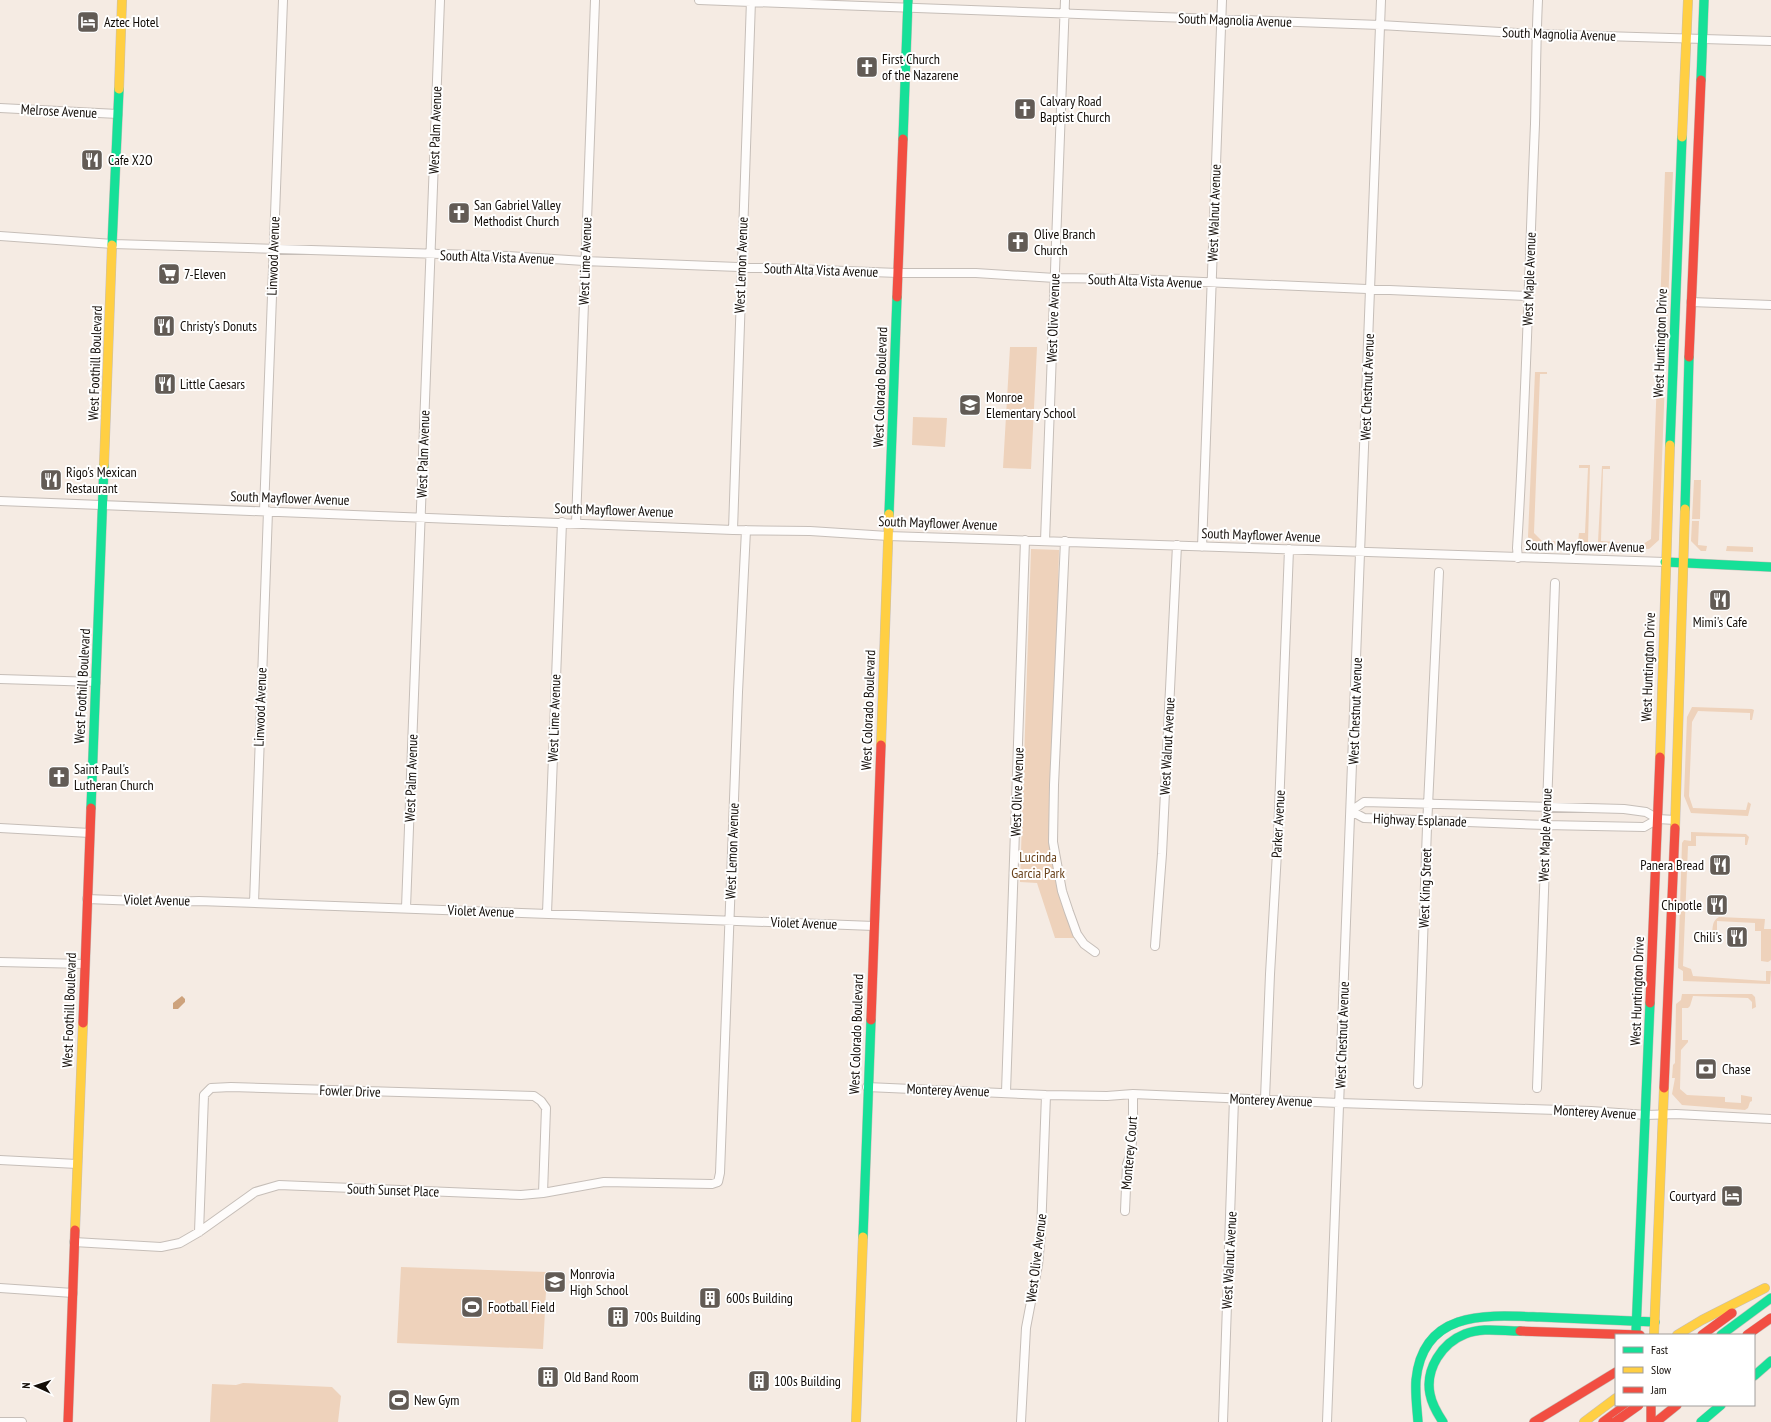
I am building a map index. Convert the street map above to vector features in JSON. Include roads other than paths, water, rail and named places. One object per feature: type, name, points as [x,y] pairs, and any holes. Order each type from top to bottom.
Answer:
[{"type":"main road","name":"West Foothill Boulevard","points":[[68,1422],[122,0]]},
{"type":"main road","name":"West Huntington Drive","points":[[1636,1334],[1658,820],[1665,562],[1688,0]]},
{"type":"main road","points":[[1654,1334],[1675,820],[1691,302],[1704,0]]},
{"type":"main road","name":"West Colorado Boulevard","points":[[856,1422],[867,1087],[908,4]]},
{"type":"main road","points":[[1678,246],[1684,260],[1682,292],[1691,302]]},
{"type":"main road","points":[[1675,344],[1680,352],[1681,362],[1680,395],[1688,401]]},
{"type":"main road","name":"South Mayflower Avenue","points":[[1665,562],[1771,567]]},
{"type":"main road","points":[[1679,1334],[1702,1320],[1768,1286]]},
{"type":"main road","points":[[1703,1334],[1768,1286]]},
{"type":"main road","points":[[1722,1334],[1771,1298]]},
{"type":"main road","points":[[1734,1334],[1771,1307]]},
{"type":"main road","points":[[1418,1422],[1416,1378],[1423,1353],[1434,1337],[1444,1328],[1461,1319],[1477,1315],[1493,1315],[1655,1322]]},
{"type":"main road","points":[[1748,1334],[1771,1319]]},
{"type":"main road","points":[[1755,1335],[1771,1319]]},
{"type":"main road","points":[[1443,1422],[1432,1404],[1429,1379],[1433,1364],[1441,1351],[1458,1336],[1471,1331],[1481,1330],[1615,1334]]},
{"type":"main road","points":[[1755,1375],[1771,1361]]},
{"type":"main road","points":[[1534,1422],[1613,1374]]},
{"type":"main road","points":[[1584,1422],[1615,1399]]},
{"type":"main road","points":[[1608,1421],[1625,1406]]},
{"type":"main road","points":[[1630,1422],[1632,1406]]},
{"type":"main road","points":[[1608,1421],[1637,1406]]},
{"type":"main road","points":[[1630,1422],[1650,1406]]},
{"type":"main road","points":[[1651,1406],[1651,1422]]},
{"type":"main road","points":[[1656,1422],[1675,1406]]},
{"type":"main road","points":[[1701,1422],[1720,1406]]},
{"type":"street","name":"Linwood Avenue","points":[[254,903],[273,249],[283,0]]},
{"type":"street","name":"West Palm Avenue","points":[[406,908],[440,0]]},
{"type":"street","name":"West Lime Avenue","points":[[576,523],[584,261],[595,0]]},
{"type":"street","name":"South Magnolia Avenue","points":[[699,0],[908,4],[1065,13],[1380,25],[1536,34],[1771,41]]},
{"type":"street","name":"West Olive Avenue","points":[[1045,541],[1065,0]]},
{"type":"street","name":"West Walnut Avenue","points":[[1202,546],[1222,0]]},
{"type":"street","name":"West Chestnut Avenue","points":[[1327,1422],[1381,0]]},
{"type":"street","name":"West Maple Avenue","points":[[1518,558],[1538,0]]},
{"type":"street","name":"West Lemon Avenue","points":[[733,530],[751,1]]},
{"type":"street","name":"Melrose Avenue","points":[[0,108],[118,114]]},
{"type":"street","name":"South Alta Vista Avenue","points":[[0,236],[113,244],[430,255],[507,256],[584,261],[898,273],[976,273],[1055,278],[1134,279],[1528,296]]},
{"type":"street","points":[[1691,302],[1771,305]]},
{"type":"street","name":"South Mayflower Avenue","points":[[0,502],[562,522],[733,530],[810,531],[888,536],[1289,549],[1360,553],[1665,562]]},
{"type":"street","name":"West Lime Avenue","points":[[547,913],[562,522]]},
{"type":"street","name":"West Lemon Avenue","points":[[720,1173],[738,684],[746,530]]},
{"type":"street","name":"West Olive Avenue","points":[[1006,1092],[1025,540]]},
{"type":"street","points":[[1065,541],[1054,785],[1054,842],[1062,891],[1077,934],[1084,944],[1095,952]]},
{"type":"street","name":"West Walnut Avenue","points":[[1154,946],[1162,854],[1177,545]]},
{"type":"street","name":"Parker Avenue","points":[[1265,1100],[1278,835],[1289,549]]},
{"type":"street","name":"West King Street","points":[[1418,1084],[1427,821],[1439,572]]},
{"type":"street","name":"West Maple Avenue","points":[[1537,1088],[1555,583]]},
{"type":"street","points":[[0,679],[96,682]]},
{"type":"street","name":"Highway Esplanade","points":[[1658,820],[1646,812],[1624,809],[1428,803],[1364,802],[1351,811],[1364,818],[1546,825],[1644,827],[1658,820],[1675,820]]},
{"type":"street","points":[[0,828],[90,833]]},
{"type":"street","name":"Violet Avenue","points":[[87,899],[406,908],[874,926]]},
{"type":"street","points":[[0,962],[85,964]]},
{"type":"street","name":"Fowler Drive","points":[[199,1232],[204,1095],[211,1088],[231,1087],[534,1096],[541,1101],[546,1108],[543,1193]]},
{"type":"street","name":"Monterey Avenue","points":[[867,1087],[1006,1092],[1046,1095],[1107,1096],[1133,1094],[1771,1119]]},
{"type":"street","name":"Monterey Court","points":[[1125,1211],[1127,1164],[1131,1153],[1132,1141],[1133,1094]]},
{"type":"street","name":"West Olive Avenue","points":[[1021,1422],[1026,1328],[1038,1265],[1041,1233],[1046,1095]]},
{"type":"street","name":"West Walnut Avenue","points":[[1223,1422],[1234,1099]]},
{"type":"street","points":[[0,1160],[77,1164]]},
{"type":"street","name":"South Sunset Place","points":[[74,1242],[161,1247],[180,1243],[199,1232],[256,1192],[279,1186],[521,1195],[543,1193],[604,1182],[712,1184],[718,1182],[720,1173]]},
{"type":"street","points":[[0,1288],[73,1293]]},
{"type":"street","points":[[0,1422],[22,1422]]},
{"type":"place","name":"Aztec Hotel","points":[[88,22]]},
{"type":"place","name":"First Church of the Nazarene","points":[[867,67]]},
{"type":"place","name":"Calvary Road Baptist Church","points":[[1025,109]]},
{"type":"place","name":"Cafe X2O","points":[[92,160]]},
{"type":"place","name":"San Gabriel Valley Methodist Church","points":[[459,213]]},
{"type":"place","name":"Olive Branch Church","points":[[1018,242]]},
{"type":"place","name":"7-Eleven","points":[[169,274]]},
{"type":"place","name":"Christy's Donuts","points":[[164,326]]},
{"type":"place","name":"Little Caesars","points":[[165,384]]},
{"type":"place","name":"Monroe Elementary School","points":[[970,405]]},
{"type":"place","name":"Rigo's Mexican Restaurant","points":[[51,480]]},
{"type":"place","name":"Mimi's Cafe","points":[[1720,600]]},
{"type":"place","name":"Saint Paul's Lutheran Church","points":[[59,777]]},
{"type":"place","name":"Panera Bread","points":[[1720,865]]},
{"type":"place","name":"Chipotle","points":[[1717,905]]},
{"type":"place","name":"Chili's","points":[[1737,937]]},
{"type":"place","name":"Chase","points":[[1706,1069]]},
{"type":"place","name":"Courtyard","points":[[1732,1196]]},
{"type":"place","name":"Monrovia High School","points":[[555,1282]]},
{"type":"place","name":"600s Building","points":[[710,1298]]},
{"type":"place","name":"Football Field","points":[[472,1307]]},
{"type":"place","name":"700s Building","points":[[618,1317]]},
{"type":"place","name":"Old Band Room","points":[[548,1377]]},
{"type":"place","name":"100s Building","points":[[759,1381]]},
{"type":"place","name":"New Gym","points":[[399,1400]]},
{"type":"park label","name":"Lucinda Garcia Park","points":[[1038,866]]}]
